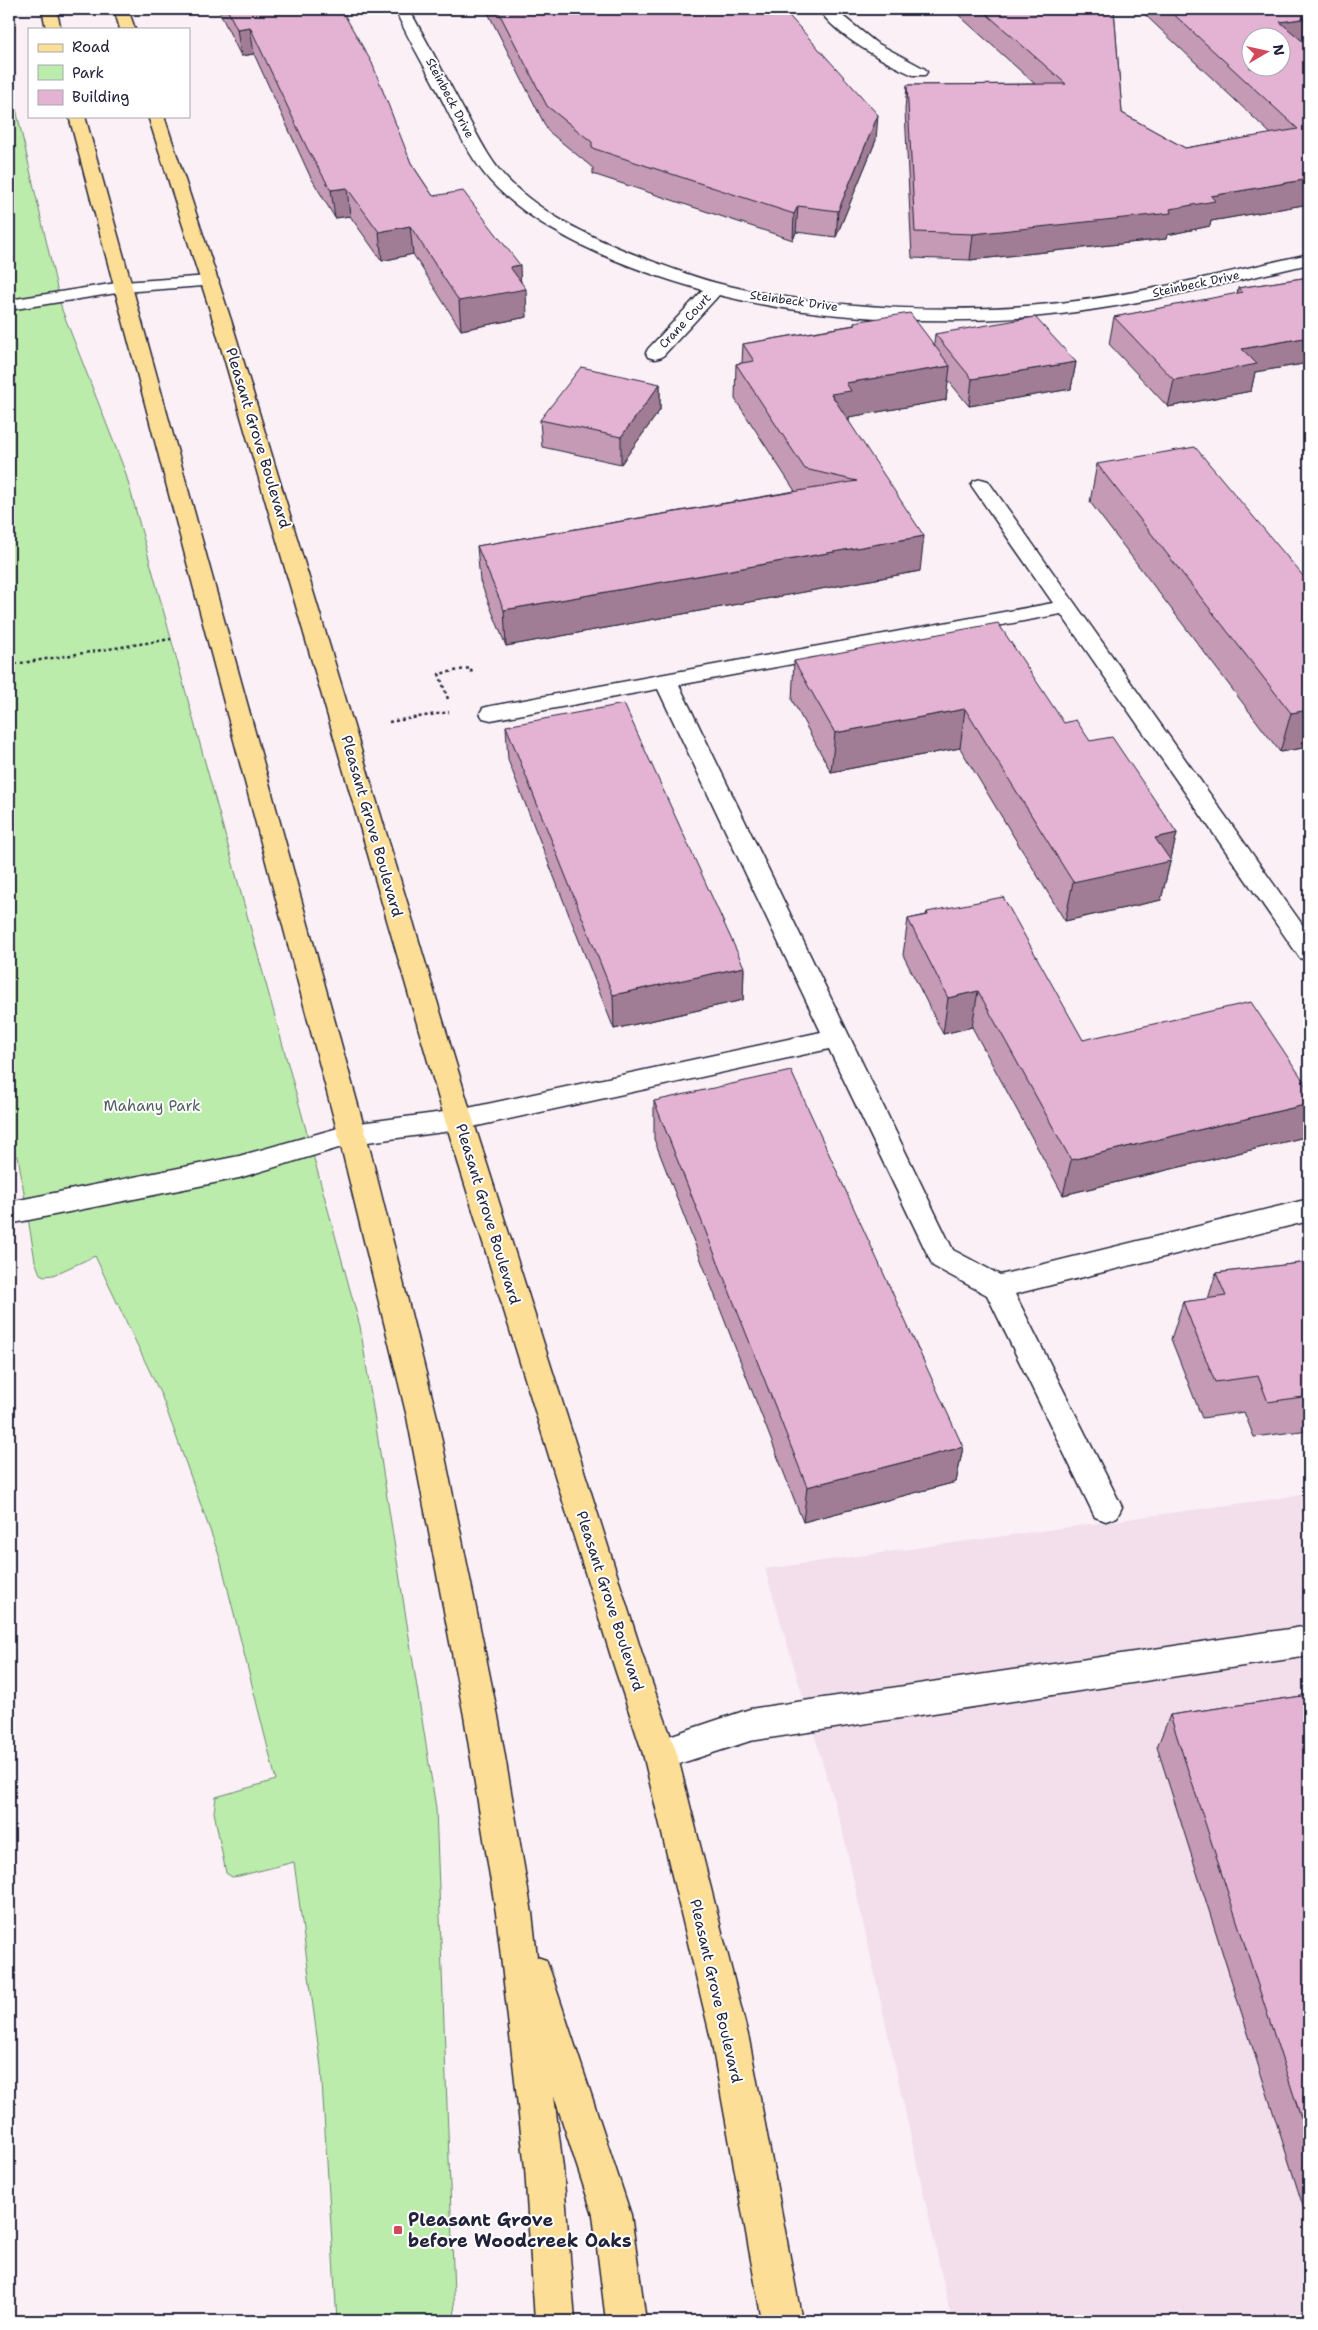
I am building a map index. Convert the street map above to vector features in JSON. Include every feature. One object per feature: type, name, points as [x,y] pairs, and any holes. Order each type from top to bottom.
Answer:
[{"type":"main road","points":[[48,9],[54,28]]},
{"type":"main road","points":[[121,9],[128,28]]},
{"type":"main road","points":[[78,118],[352,1134],[422,1417],[477,1696],[514,1912],[544,2168],[555,2321]]},
{"type":"main road","name":"Pleasant Grove Boulevard","points":[[157,118],[210,281],[459,1120],[628,1663],[660,1754],[730,2039],[782,2321]]},
{"type":"main road","points":[[514,1912],[612,2215],[626,2321]]},
{"type":"street","name":"Steinbeck Drive","points":[[402,9],[490,170],[518,198],[556,223],[598,245],[649,266],[715,288],[791,303],[858,310],[919,314],[983,314],[1038,311],[1158,293],[1309,259]]},
{"type":"street","points":[[826,9],[861,41],[885,57],[919,72]]},
{"type":"street","points":[[9,305],[123,287],[210,281]]},
{"type":"street","name":"Crane Court","points":[[655,353],[715,288]]},
{"type":"street","points":[[981,486],[1309,952]]},
{"type":"street","points":[[490,712],[1066,607]]},
{"type":"street","points":[[665,680],[943,1258],[997,1287],[1106,1507]]},
{"type":"street","points":[[9,1213],[239,1167],[352,1134],[459,1120],[837,1038]]},
{"type":"street","points":[[997,1287],[1309,1210]]},
{"type":"street","points":[[660,1754],[750,1725],[1309,1641]]},
{"type":"path","points":[[9,665],[216,631]]},
{"type":"path","points":[[449,702],[439,674],[470,668],[490,712]]},
{"type":"path","points":[[344,731],[453,711]]},
{"type":"shaded area","points":[[1309,1494],[1309,2321],[952,2321],[842,1828],[765,1569]]},
{"type":"green space","name":"Mahany Park","points":[[9,78],[62,310],[125,471],[360,1326],[436,1808],[455,2321],[337,2321],[321,2067],[294,1862],[232,1877],[226,1873],[214,1812],[216,1797],[276,1780],[220,1558],[162,1397],[95,1256],[53,1275],[44,1276],[40,1274],[35,1261],[18,1156],[9,1157]]},
{"type":"building","points":[[227,9],[342,9],[372,63],[411,163],[433,196],[463,191],[520,265],[510,267],[526,289],[459,301],[410,226],[379,232],[347,188],[331,190],[307,148],[250,27],[237,29]]},
{"type":"building","points":[[497,9],[783,9],[878,115],[838,211],[798,206],[794,214],[592,148],[592,142],[547,106]]},
{"type":"building","points":[[981,9],[1114,9],[1122,113],[1185,148],[1298,129],[1243,78],[1290,78],[1290,31],[1309,49],[1309,179],[1211,196],[1215,201],[1170,209],[1171,213],[973,234],[915,232],[907,85],[1066,84]]},
{"type":"building","points":[[1168,9],[1309,9],[1309,18],[1280,22],[1287,28],[1240,28],[1240,75]]},
{"type":"building","points":[[1309,277],[1309,337],[1242,349],[1257,364],[1174,380],[1114,317],[1243,292],[1238,288]]},
{"type":"building","points":[[910,313],[950,366],[846,383],[851,391],[831,394],[924,536],[504,610],[477,546],[857,481],[805,469],[736,364],[754,361],[743,344],[856,325],[854,322]]},
{"type":"building","points":[[1035,317],[1076,362],[972,379],[935,334]]},
{"type":"building","points":[[581,367],[660,384],[621,437],[540,420]]},
{"type":"building","points":[[1195,447],[1309,583],[1309,710],[1291,713],[1097,464]]},
{"type":"building","points":[[998,623],[1064,723],[1076,720],[1090,741],[1112,737],[1177,833],[1155,838],[1171,861],[1073,882],[965,709],[835,733],[794,661]]},
{"type":"building","points":[[624,704],[744,967],[613,995],[506,726]]},
{"type":"building","points":[[1003,897],[1083,1040],[1251,1002],[1309,1089],[1309,1104],[1071,1160],[978,991],[948,998],[908,919],[928,915],[927,912]]},
{"type":"building","points":[[791,1071],[963,1447],[807,1487],[654,1101]]},
{"type":"building","points":[[1309,1262],[1309,1396],[1268,1402],[1258,1376],[1215,1382],[1183,1302],[1226,1296],[1216,1273]]},
{"type":"building","points":[[1309,1695],[1309,2142],[1170,1715]]},
{"type":"place","name":"Pleasant Grove before Woodcreek Oaks","points":[[398,2230]]}]
